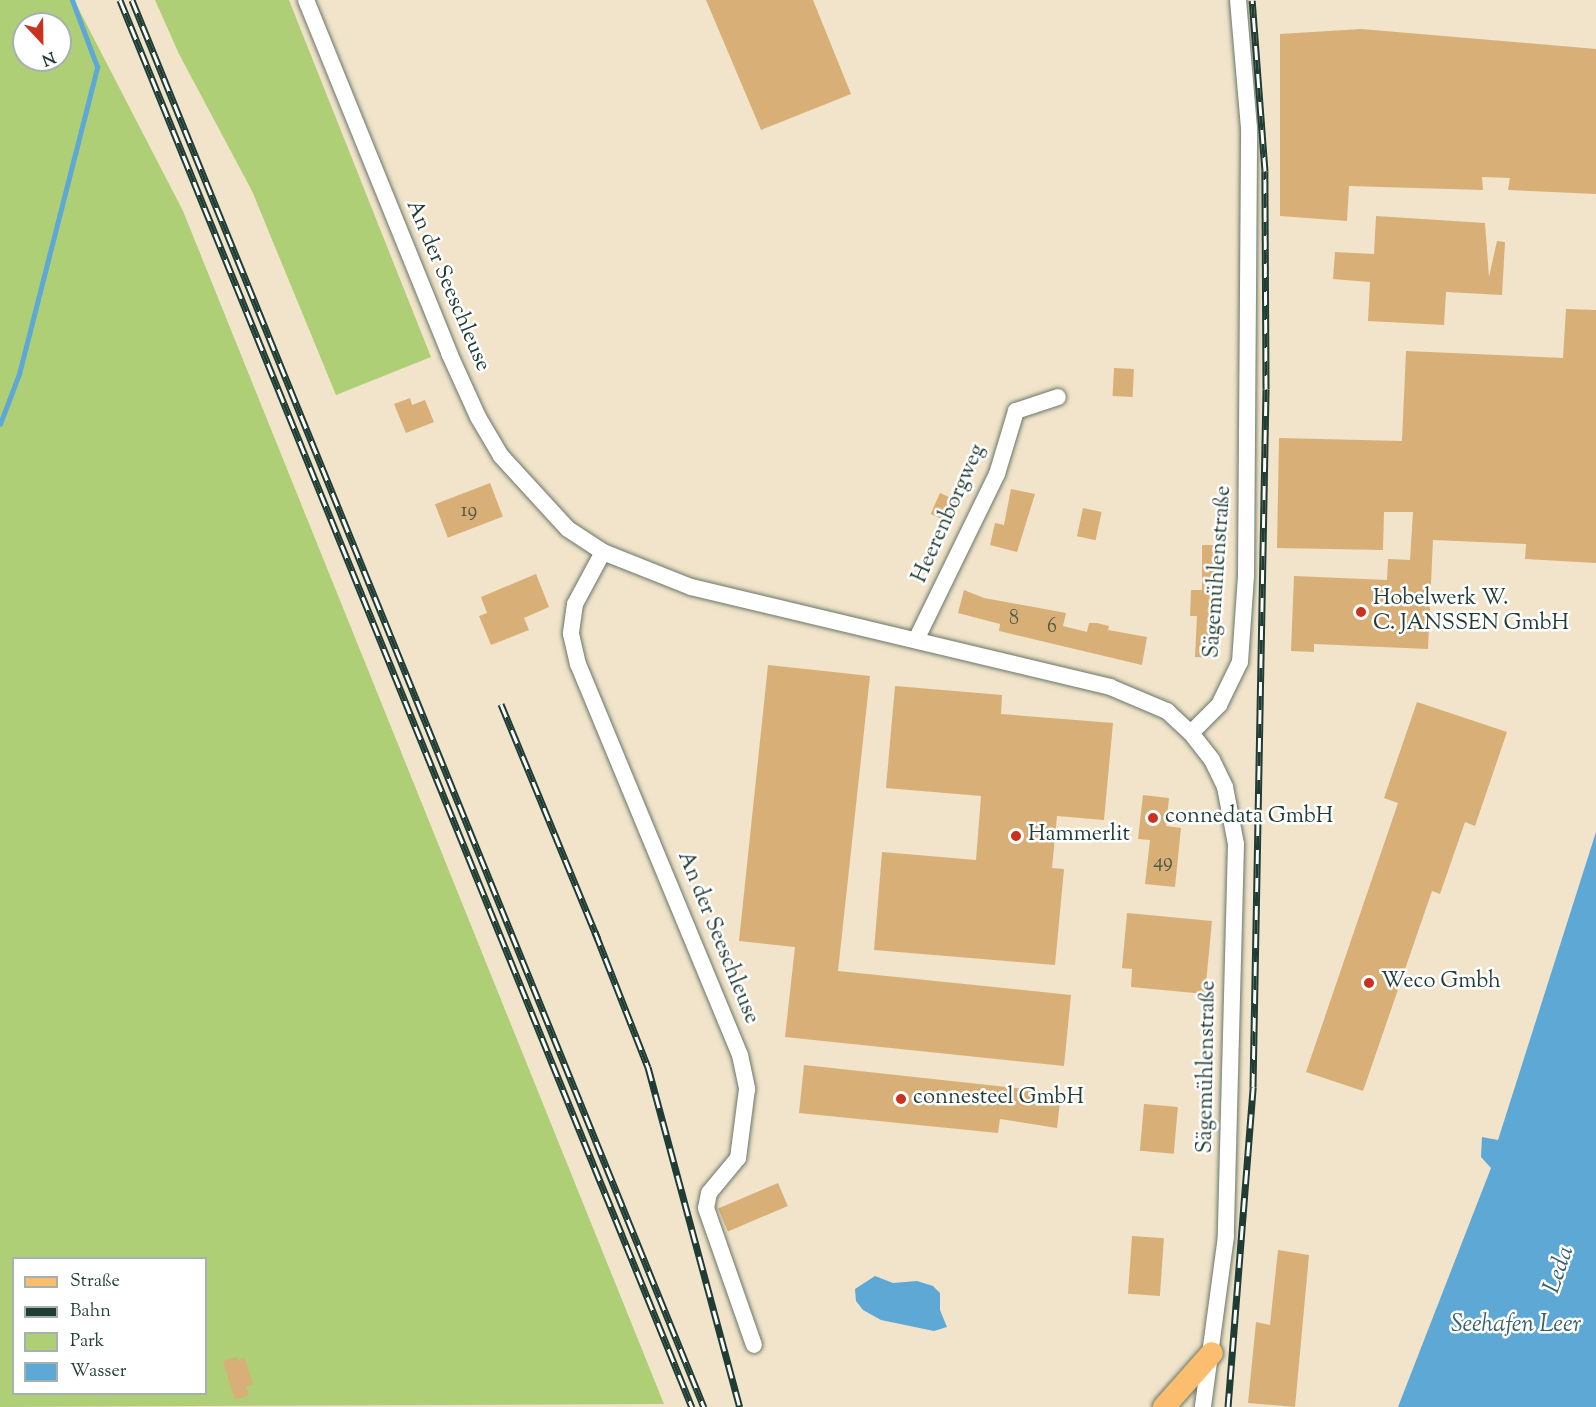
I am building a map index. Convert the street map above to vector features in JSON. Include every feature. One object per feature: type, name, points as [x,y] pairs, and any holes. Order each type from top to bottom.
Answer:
[{"type":"main road","points":[[1164,1407],[1212,1353]]},
{"type":"street","name":"An der Seeschleuse","points":[[306,0],[449,353],[478,417],[501,456],[532,493],[568,529],[603,552],[691,587],[1110,687],[1167,711],[1191,733]]},
{"type":"street","name":"Sägemühlenstraße","points":[[1203,1407],[1226,1236],[1236,844],[1225,787],[1212,760],[1191,733],[1219,705],[1240,662],[1244,598],[1250,128],[1238,0]]},
{"type":"street","name":"Heerenborgweg","points":[[916,640],[997,474],[1016,411],[1058,398]]},
{"type":"street","name":"An der Seeschleuse","points":[[603,552],[575,604],[570,634],[578,664],[740,1055],[747,1089],[738,1158],[709,1193],[706,1208],[754,1345]]},
{"type":"green space","points":[[0,0],[74,0],[183,211],[664,1404],[0,1407]]},
{"type":"green space","points":[[155,0],[289,0],[431,357],[336,395],[252,191],[179,54]]},
{"type":"water","name":"Seehafen Leer","points":[[1596,832],[1596,1407],[1398,1407],[1491,1168],[1481,1157],[1482,1137],[1498,1140]]},
{"type":"water","points":[[875,1276],[893,1283],[917,1281],[933,1286],[940,1293],[940,1310],[947,1327],[934,1331],[881,1320],[863,1310],[856,1301],[855,1289]]},
{"type":"building","points":[[706,0],[813,0],[851,94],[761,130]]},
{"type":"building","points":[[1361,29],[1596,49],[1596,194],[1508,190],[1510,178],[1482,177],[1483,190],[1349,186],[1347,221],[1280,216],[1280,34]]},
{"type":"building","points":[[1376,216],[1485,223],[1489,277],[1497,241],[1505,242],[1502,295],[1446,292],[1444,325],[1368,321],[1370,282],[1333,279],[1335,252],[1374,254]]},
{"type":"building","points":[[1566,309],[1596,310],[1596,563],[1525,559],[1526,544],[1433,540],[1428,649],[1314,644],[1314,652],[1291,651],[1294,576],[1387,580],[1388,559],[1410,560],[1413,512],[1384,512],[1383,550],[1277,548],[1279,438],[1402,441],[1406,351],[1563,358]]},
{"type":"building","points":[[1114,368],[1134,369],[1133,397],[1113,396]]},
{"type":"building","points":[[410,398],[412,405],[425,400],[434,422],[406,433],[394,404]]},
{"type":"building","points":[[490,483],[503,517],[448,538],[435,504]]},
{"type":"building","points":[[1011,489],[1035,494],[1017,552],[990,545],[995,523],[1004,525]]},
{"type":"building","points":[[940,493],[960,502],[951,523],[931,514]]},
{"type":"building","points":[[1083,508],[1102,512],[1096,540],[1077,536]]},
{"type":"building","points":[[1202,545],[1225,545],[1225,574],[1217,573],[1217,658],[1195,657],[1197,616],[1190,616],[1191,590],[1202,590]]},
{"type":"building","points":[[536,574],[549,607],[524,618],[529,630],[491,645],[479,616],[487,613],[481,597]]},
{"type":"building","points":[[964,590],[984,598],[1066,613],[1063,626],[1087,632],[1089,623],[1097,623],[1109,626],[1108,630],[1147,637],[1142,665],[999,631],[1000,624],[958,613]]},
{"type":"building","points":[[768,665],[870,676],[838,971],[1071,995],[1064,1066],[785,1037],[795,947],[739,941]]},
{"type":"building","name":"Hammerlit","points":[[895,686],[1002,695],[1001,714],[1113,723],[1104,820],[1057,816],[1052,868],[1064,869],[1055,965],[874,950],[882,852],[976,860],[981,796],[886,788]]},
{"type":"building","name":"Weco Gmbh","points":[[1417,702],[1507,732],[1475,826],[1465,822],[1440,894],[1432,891],[1363,1091],[1306,1072],[1398,803],[1384,798]]},
{"type":"building","points":[[1143,795],[1169,798],[1166,826],[1181,828],[1175,887],[1145,884],[1150,840],[1138,839]]},
{"type":"building","points":[[1127,913],[1212,921],[1205,994],[1131,987],[1132,969],[1122,968]]},
{"type":"building","name":"connesteel GmbH","points":[[804,1065],[1061,1093],[1057,1128],[1000,1119],[998,1133],[799,1113]]},
{"type":"building","points":[[1144,1104],[1178,1107],[1174,1154],[1140,1151]]},
{"type":"building","points":[[778,1183],[788,1206],[728,1231],[718,1208]]},
{"type":"building","points":[[1132,1236],[1164,1238],[1160,1296],[1128,1294]]},
{"type":"building","points":[[1278,1250],[1309,1255],[1295,1407],[1248,1403],[1256,1322],[1270,1325]]},
{"type":"building","points":[[237,1357],[238,1360],[245,1358],[253,1384],[246,1386],[249,1395],[235,1400],[223,1361]]},
{"type":"waterway","points":[[0,424],[19,374],[97,67],[72,0]]},
{"type":"railway","points":[[120,0],[692,1407]]},
{"type":"railway","points":[[132,0],[704,1407]]},
{"type":"railway","points":[[1228,1407],[1253,1087],[1266,389],[1265,171],[1252,0]]},
{"type":"railway","points":[[501,704],[598,939]]},
{"type":"railway","points":[[595,932],[648,1067],[740,1407]]},
{"type":"place","name":"Hobelwerk W. C. JANSSEN GmbH","points":[[1361,612]]},
{"type":"place","name":"connedata GmbH","points":[[1153,818]]},
{"type":"place","name":"Hammerlit","points":[[1016,836]]},
{"type":"place","name":"Weco Gmbh","points":[[1369,983]]},
{"type":"place","name":"connesteel GmbH","points":[[901,1099]]},
{"type":"water label","name":"Leda","points":[[1560,1270]]}]
